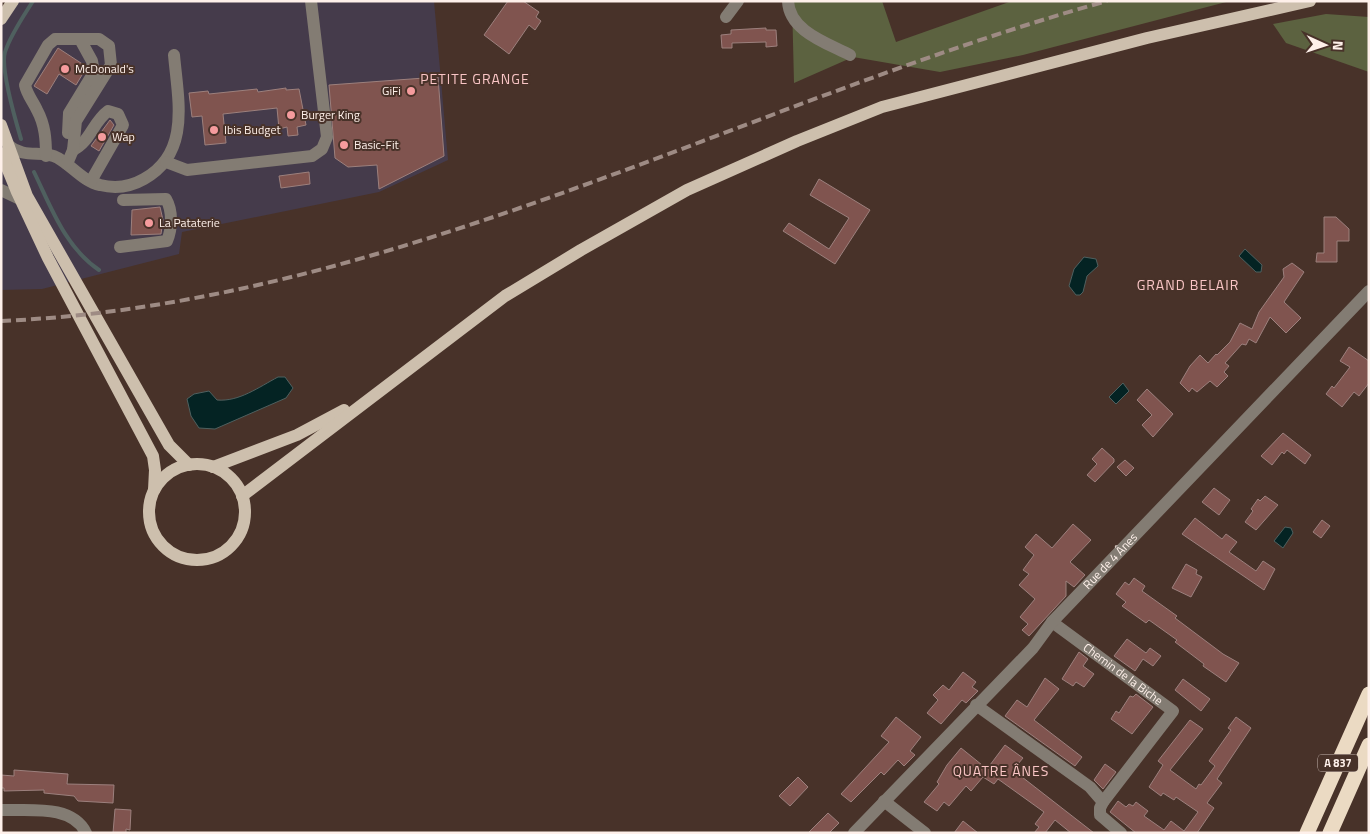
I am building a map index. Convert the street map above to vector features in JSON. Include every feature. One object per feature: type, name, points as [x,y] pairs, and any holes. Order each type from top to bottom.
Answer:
[{"type":"highway","name":"A 837","points":[[1307,833],[1369,694]]},
{"type":"highway","name":"A 837","points":[[1330,833],[1369,745]]},
{"type":"highway","points":[[1357,772],[1369,750]]},
{"type":"main road","points":[[1,19],[13,1]]},
{"type":"main road","points":[[242,496],[506,296],[581,250],[687,190],[796,141],[882,107],[1147,38],[1310,1]]},
{"type":"main road","points":[[1,125],[4,149],[20,199],[69,298],[152,456],[155,470],[154,490],[149,505],[149,521],[154,536],[165,549],[178,557],[194,561],[210,559],[224,553],[236,542],[243,527],[245,511],[242,496],[231,478],[214,467],[189,464],[169,474],[154,490]]},
{"type":"main road","points":[[4,149],[169,445],[189,464]]},
{"type":"main road","points":[[214,467],[297,435],[377,392]]},
{"type":"street","points":[[166,162],[187,170],[312,156],[322,149],[327,136],[311,1]]},
{"type":"street","points":[[726,17],[738,1]]},
{"type":"street","points":[[788,1],[788,11],[805,32],[850,56]]},
{"type":"street","points":[[43,156],[44,126],[24,85],[48,44],[55,39],[81,41],[99,39],[110,46],[111,65],[76,121],[73,150],[67,164]]},
{"type":"street","points":[[73,150],[67,123],[69,113],[94,72],[92,61],[81,41]]},
{"type":"street","points":[[4,149],[56,157],[98,185],[122,188],[134,185],[154,174],[166,162],[179,131],[174,55]]},
{"type":"street","points":[[73,150],[82,146],[100,118],[108,111],[118,114],[123,125],[91,180]]},
{"type":"street","points":[[23,186],[24,169],[31,160],[43,156]]},
{"type":"street","points":[[1,190],[20,199]]},
{"type":"street","points":[[120,247],[167,241],[170,232],[170,206],[166,199],[123,200]]},
{"type":"street","name":"Rue de 4 Ânes","points":[[854,833],[1033,648],[1052,622],[1369,291]]},
{"type":"street","name":"Chemin de la Biche","points":[[1052,622],[1173,711],[1103,802]]},
{"type":"street","points":[[976,705],[1090,787],[1103,802],[1100,808],[1100,815],[1121,833]]},
{"type":"street","points":[[884,801],[925,833]]},
{"type":"street","points":[[1,810],[63,814],[80,823],[86,833]]},
{"type":"shaded area","points":[[18,1],[434,1],[448,160],[379,192],[182,232],[179,254],[42,289],[1,290],[1,13]]},
{"type":"green space","points":[[792,1],[882,1],[896,42],[1012,1],[1230,1],[1023,55],[940,72],[853,57],[794,83]]},
{"type":"green space","points":[[1326,14],[1369,17],[1369,72],[1286,43],[1273,24]]},
{"type":"water","points":[[1245,249],[1262,265],[1261,272],[1256,272],[1239,256]]},
{"type":"water","points":[[1084,257],[1096,259],[1098,266],[1087,276],[1083,292],[1080,295],[1076,295],[1069,286],[1074,269]]},
{"type":"water","points":[[278,377],[285,377],[293,388],[286,398],[215,429],[199,428],[191,416],[187,399],[194,394],[209,391],[217,400],[233,399],[249,393]]},
{"type":"water","points":[[1123,383],[1129,391],[1116,404],[1109,397]]},
{"type":"water","points":[[1285,527],[1291,528],[1293,533],[1283,548],[1274,541]]},
{"type":"building","points":[[508,1],[523,1],[539,12],[536,17],[541,21],[535,30],[529,25],[509,54],[484,35]]},
{"type":"building","points":[[766,28],[766,30],[776,30],[777,46],[766,47],[766,42],[732,43],[732,48],[722,48],[721,35],[731,34],[731,30]]},
{"type":"building","points":[[58,48],[84,65],[85,70],[76,85],[59,74],[47,94],[34,86]]},
{"type":"building","points":[[438,77],[444,156],[379,189],[377,165],[348,167],[335,158],[329,85]]},
{"type":"building","name":"Ibis Budget","points":[[286,88],[286,90],[299,89],[306,125],[297,127],[298,135],[288,136],[287,127],[279,129],[277,108],[223,114],[226,143],[205,145],[202,116],[192,117],[189,93],[208,91],[209,94],[257,89],[258,92]]},
{"type":"building","points":[[110,120],[114,125],[99,151],[91,146]]},
{"type":"building","points":[[309,172],[310,184],[281,188],[279,176]]},
{"type":"building","points":[[819,179],[870,210],[835,264],[783,231],[789,223],[829,249],[849,218],[810,195]]},
{"type":"building","name":"La Pataterie","points":[[160,207],[163,220],[161,234],[131,235],[132,210]]},
{"type":"building","points":[[1324,217],[1336,217],[1349,229],[1349,241],[1337,241],[1337,262],[1316,262],[1317,253],[1324,253]]},
{"type":"building","points":[[1292,263],[1304,272],[1284,302],[1301,318],[1286,333],[1270,317],[1256,343],[1249,339],[1246,345],[1242,344],[1225,363],[1229,366],[1224,372],[1228,376],[1217,387],[1210,381],[1197,392],[1192,388],[1189,392],[1180,383],[1190,366],[1200,355],[1208,363],[1230,342],[1240,323],[1252,329],[1259,312],[1284,277],[1283,269]]},
{"type":"building","points":[[1349,347],[1369,361],[1369,383],[1359,396],[1354,392],[1342,407],[1326,394],[1332,386],[1334,388],[1350,367],[1340,361]]},
{"type":"building","points":[[1147,389],[1173,414],[1153,437],[1142,425],[1152,415],[1137,400]]},
{"type":"building","points":[[1283,433],[1311,455],[1305,464],[1287,450],[1284,454],[1282,452],[1272,465],[1261,456]]},
{"type":"building","points":[[1102,448],[1114,459],[1114,462],[1095,482],[1087,475],[1097,464],[1092,459]]},
{"type":"building","points":[[1125,460],[1134,468],[1126,476],[1117,467]]},
{"type":"building","points":[[1214,488],[1230,500],[1219,515],[1202,502]]},
{"type":"building","points":[[1265,496],[1278,505],[1256,530],[1245,522],[1253,511],[1251,509],[1258,499],[1260,501]]},
{"type":"building","points":[[1195,518],[1222,539],[1226,534],[1237,542],[1229,552],[1256,571],[1263,561],[1275,569],[1264,590],[1182,534]]},
{"type":"building","points":[[1322,520],[1330,526],[1321,538],[1313,532]]},
{"type":"building","points":[[1073,524],[1091,540],[1070,562],[1085,575],[1074,587],[1066,581],[1066,596],[1029,636],[1022,630],[1028,624],[1020,617],[1035,599],[1019,585],[1029,574],[1023,570],[1034,555],[1025,547],[1036,534],[1052,548]]},
{"type":"building","points":[[1186,564],[1197,570],[1196,574],[1202,577],[1191,597],[1172,588]]},
{"type":"building","points":[[1134,578],[1145,586],[1142,591],[1177,616],[1175,618],[1223,654],[1239,663],[1226,682],[1203,666],[1204,664],[1175,642],[1177,640],[1149,620],[1146,623],[1122,606],[1126,602],[1116,594],[1125,582],[1129,585]]},
{"type":"building","points":[[1127,639],[1146,653],[1150,648],[1161,656],[1153,666],[1143,659],[1135,671],[1114,656]]},
{"type":"building","points":[[1079,652],[1088,659],[1083,666],[1094,674],[1084,687],[1076,682],[1073,686],[1062,679]]},
{"type":"building","points":[[963,672],[976,682],[972,687],[978,691],[966,703],[962,700],[941,724],[927,713],[938,700],[933,695],[943,685],[949,690]]},
{"type":"building","points":[[1045,678],[1059,689],[1034,720],[1082,757],[1075,766],[1005,716],[1017,700],[1027,707]]},
{"type":"building","points":[[1183,679],[1210,699],[1201,711],[1175,690]]},
{"type":"building","points":[[1136,694],[1153,707],[1132,734],[1111,719],[1116,711],[1119,713],[1130,696],[1133,697]]},
{"type":"building","points":[[896,717],[921,737],[910,751],[915,755],[904,766],[898,760],[884,775],[881,772],[851,802],[841,794],[889,742],[881,736]]},
{"type":"building","points":[[1236,717],[1251,728],[1217,779],[1222,783],[1207,803],[1214,808],[1197,833],[1136,833],[1110,812],[1118,801],[1126,807],[1129,804],[1133,806],[1136,802],[1148,811],[1144,816],[1164,830],[1171,821],[1184,831],[1198,812],[1176,797],[1174,800],[1163,793],[1161,796],[1149,787],[1163,765],[1158,761],[1190,720],[1203,729],[1170,770],[1196,789],[1215,766],[1209,761],[1231,730],[1228,728]]},
{"type":"building","points":[[1005,745],[1023,758],[1013,770],[1094,833],[1071,833],[1055,820],[1045,833],[1034,833],[1039,827],[1035,824],[1044,812],[998,779],[994,784],[983,777],[971,791],[966,786],[949,806],[944,802],[937,811],[924,802],[939,784],[937,782],[947,765],[961,748],[987,769]]},
{"type":"building","points":[[1105,764],[1116,772],[1103,789],[1094,780]]},
{"type":"building","points":[[14,770],[68,774],[67,784],[114,785],[113,803],[78,801],[74,796],[44,793],[44,790],[4,791],[4,788],[1,788],[1,775],[14,776]]},
{"type":"building","points":[[798,777],[808,787],[790,806],[779,796]]},
{"type":"building","points":[[115,809],[131,810],[130,830],[126,829],[126,833],[113,833]]},
{"type":"building","points":[[828,813],[839,823],[829,833],[808,833]]},
{"type":"building","points":[[963,821],[978,833],[954,833]]},
{"type":"waterway","points":[[21,139],[9,95],[4,60],[10,39],[33,1]]},
{"type":"waterway","points":[[34,172],[68,238],[87,261],[99,270]]},
{"type":"railway","points":[[1,321],[145,307],[286,278],[425,239],[562,193],[833,92],[969,44],[1107,1]]},
{"type":"place","name":"McDonald's","points":[[65,69]]},
{"type":"place","name":"GiFi","points":[[411,91]]},
{"type":"place","name":"Burger King","points":[[291,115]]},
{"type":"place","name":"Ibis Budget","points":[[214,130]]},
{"type":"place","name":"Wap","points":[[102,137]]},
{"type":"place","name":"Basic-Fit","points":[[344,145]]},
{"type":"place","name":"La Pataterie","points":[[149,223]]},
{"type":"district","name":"PETITE GRANGE","points":[[475,79]]},
{"type":"district","name":"GRAND BELAIR","points":[[1188,285]]},
{"type":"district","name":"QUATRE ÂNES","points":[[1001,771]]}]
